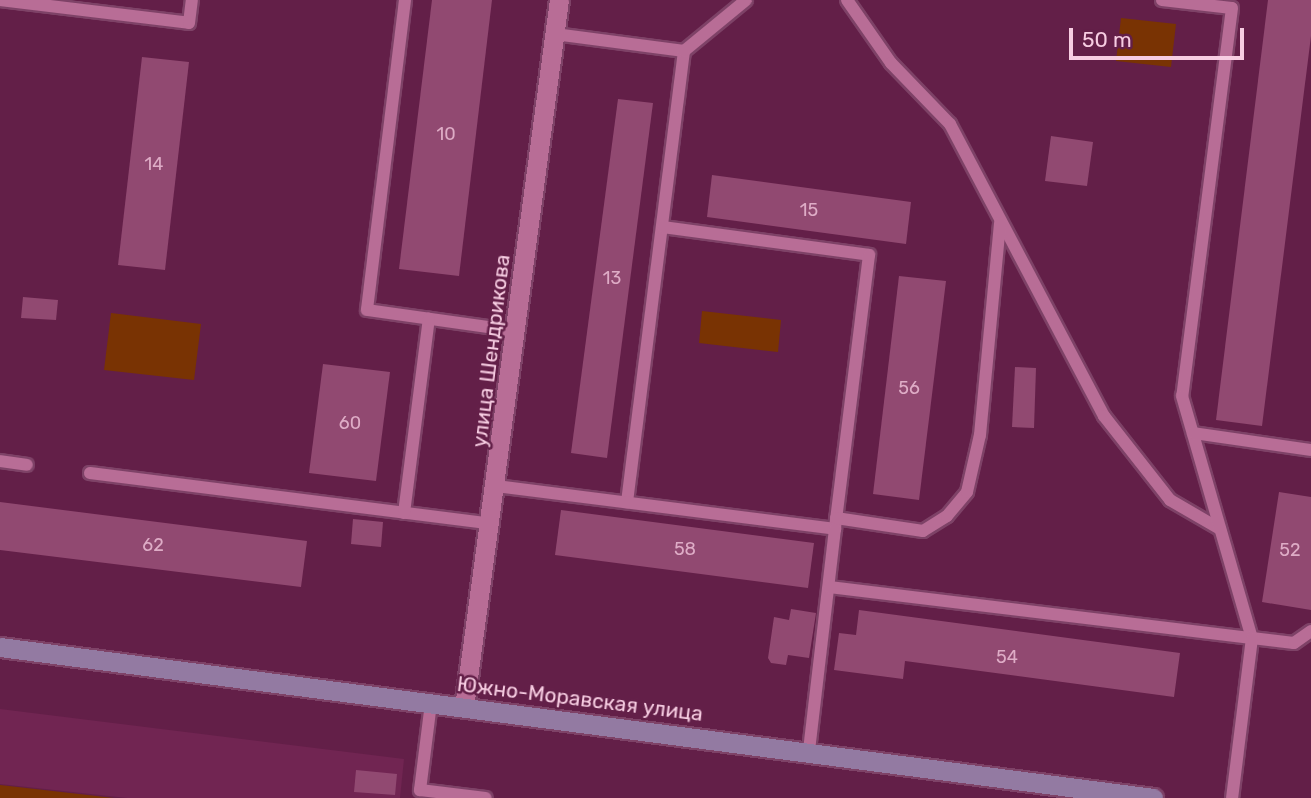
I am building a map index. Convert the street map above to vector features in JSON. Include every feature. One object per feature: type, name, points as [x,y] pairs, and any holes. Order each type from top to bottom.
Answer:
[{"type":"main road","name":"Южно-Моравская улица","points":[[0,647],[809,750],[1153,798]]},
{"type":"street","name":"улица Шендрикова","points":[[464,707],[491,524],[559,0]]},
{"type":"lane","points":[[0,1],[189,23],[192,0]]},
{"type":"lane","points":[[405,0],[367,310],[516,331]]},
{"type":"lane","points":[[626,502],[684,51],[747,0]]},
{"type":"lane","points":[[847,0],[891,63],[950,124],[1104,415],[1171,500],[1220,529]]},
{"type":"lane","points":[[1162,0],[1232,8],[1182,396],[1252,638],[1232,798]]},
{"type":"lane","points":[[555,34],[684,51]]},
{"type":"lane","points":[[496,486],[626,502],[923,531],[947,516],[967,492],[981,435],[1000,222]]},
{"type":"lane","points":[[663,227],[869,255],[809,750]]},
{"type":"lane","points":[[404,513],[429,319]]},
{"type":"lane","points":[[1193,433],[1311,450]]},
{"type":"lane","points":[[0,461],[27,465]]},
{"type":"lane","points":[[90,473],[491,524]]},
{"type":"lane","points":[[829,587],[1294,643],[1311,631]]},
{"type":"lane","points":[[431,703],[420,794],[486,798]]},
{"type":"shaded area","points":[[1121,18],[1176,24],[1171,67],[1116,61]]},
{"type":"shaded area","points":[[702,311],[781,320],[778,352],[699,343]]},
{"type":"shaded area","points":[[111,313],[201,324],[194,380],[104,370]]},
{"type":"shaded area","points":[[0,709],[404,759],[400,798],[127,798],[0,784]]},
{"type":"shaded area","points":[[0,785],[114,798],[0,798]]},
{"type":"building","points":[[432,0],[492,0],[459,276],[399,269]]},
{"type":"building","points":[[1268,0],[1311,0],[1311,36],[1262,426],[1216,420]]},
{"type":"building","points":[[142,57],[189,62],[165,270],[118,265]]},
{"type":"building","points":[[618,99],[653,103],[607,458],[571,453]]},
{"type":"building","points":[[1051,136],[1093,142],[1087,186],[1045,181]]},
{"type":"building","points":[[712,175],[911,202],[906,244],[707,217]]},
{"type":"building","points":[[899,276],[946,281],[919,500],[873,494]]},
{"type":"building","points":[[23,297],[58,300],[56,320],[21,318]]},
{"type":"building","points":[[323,364],[390,372],[376,481],[309,473]]},
{"type":"building","points":[[1015,367],[1036,368],[1034,428],[1012,427]]},
{"type":"building","points":[[1279,492],[1311,497],[1311,610],[1262,602]]},
{"type":"building","points":[[0,502],[307,541],[301,587],[0,550]]},
{"type":"building","points":[[561,510],[814,543],[808,588],[555,555]]},
{"type":"building","points":[[353,519],[383,522],[381,547],[351,544]]},
{"type":"building","points":[[791,609],[816,613],[809,658],[788,655],[786,665],[771,663],[768,658],[774,617],[789,620]]},
{"type":"building","points":[[859,610],[1180,653],[1174,697],[905,661],[903,679],[834,670],[839,633],[856,635]]},
{"type":"building","points":[[356,770],[397,774],[395,795],[354,792]]}]
